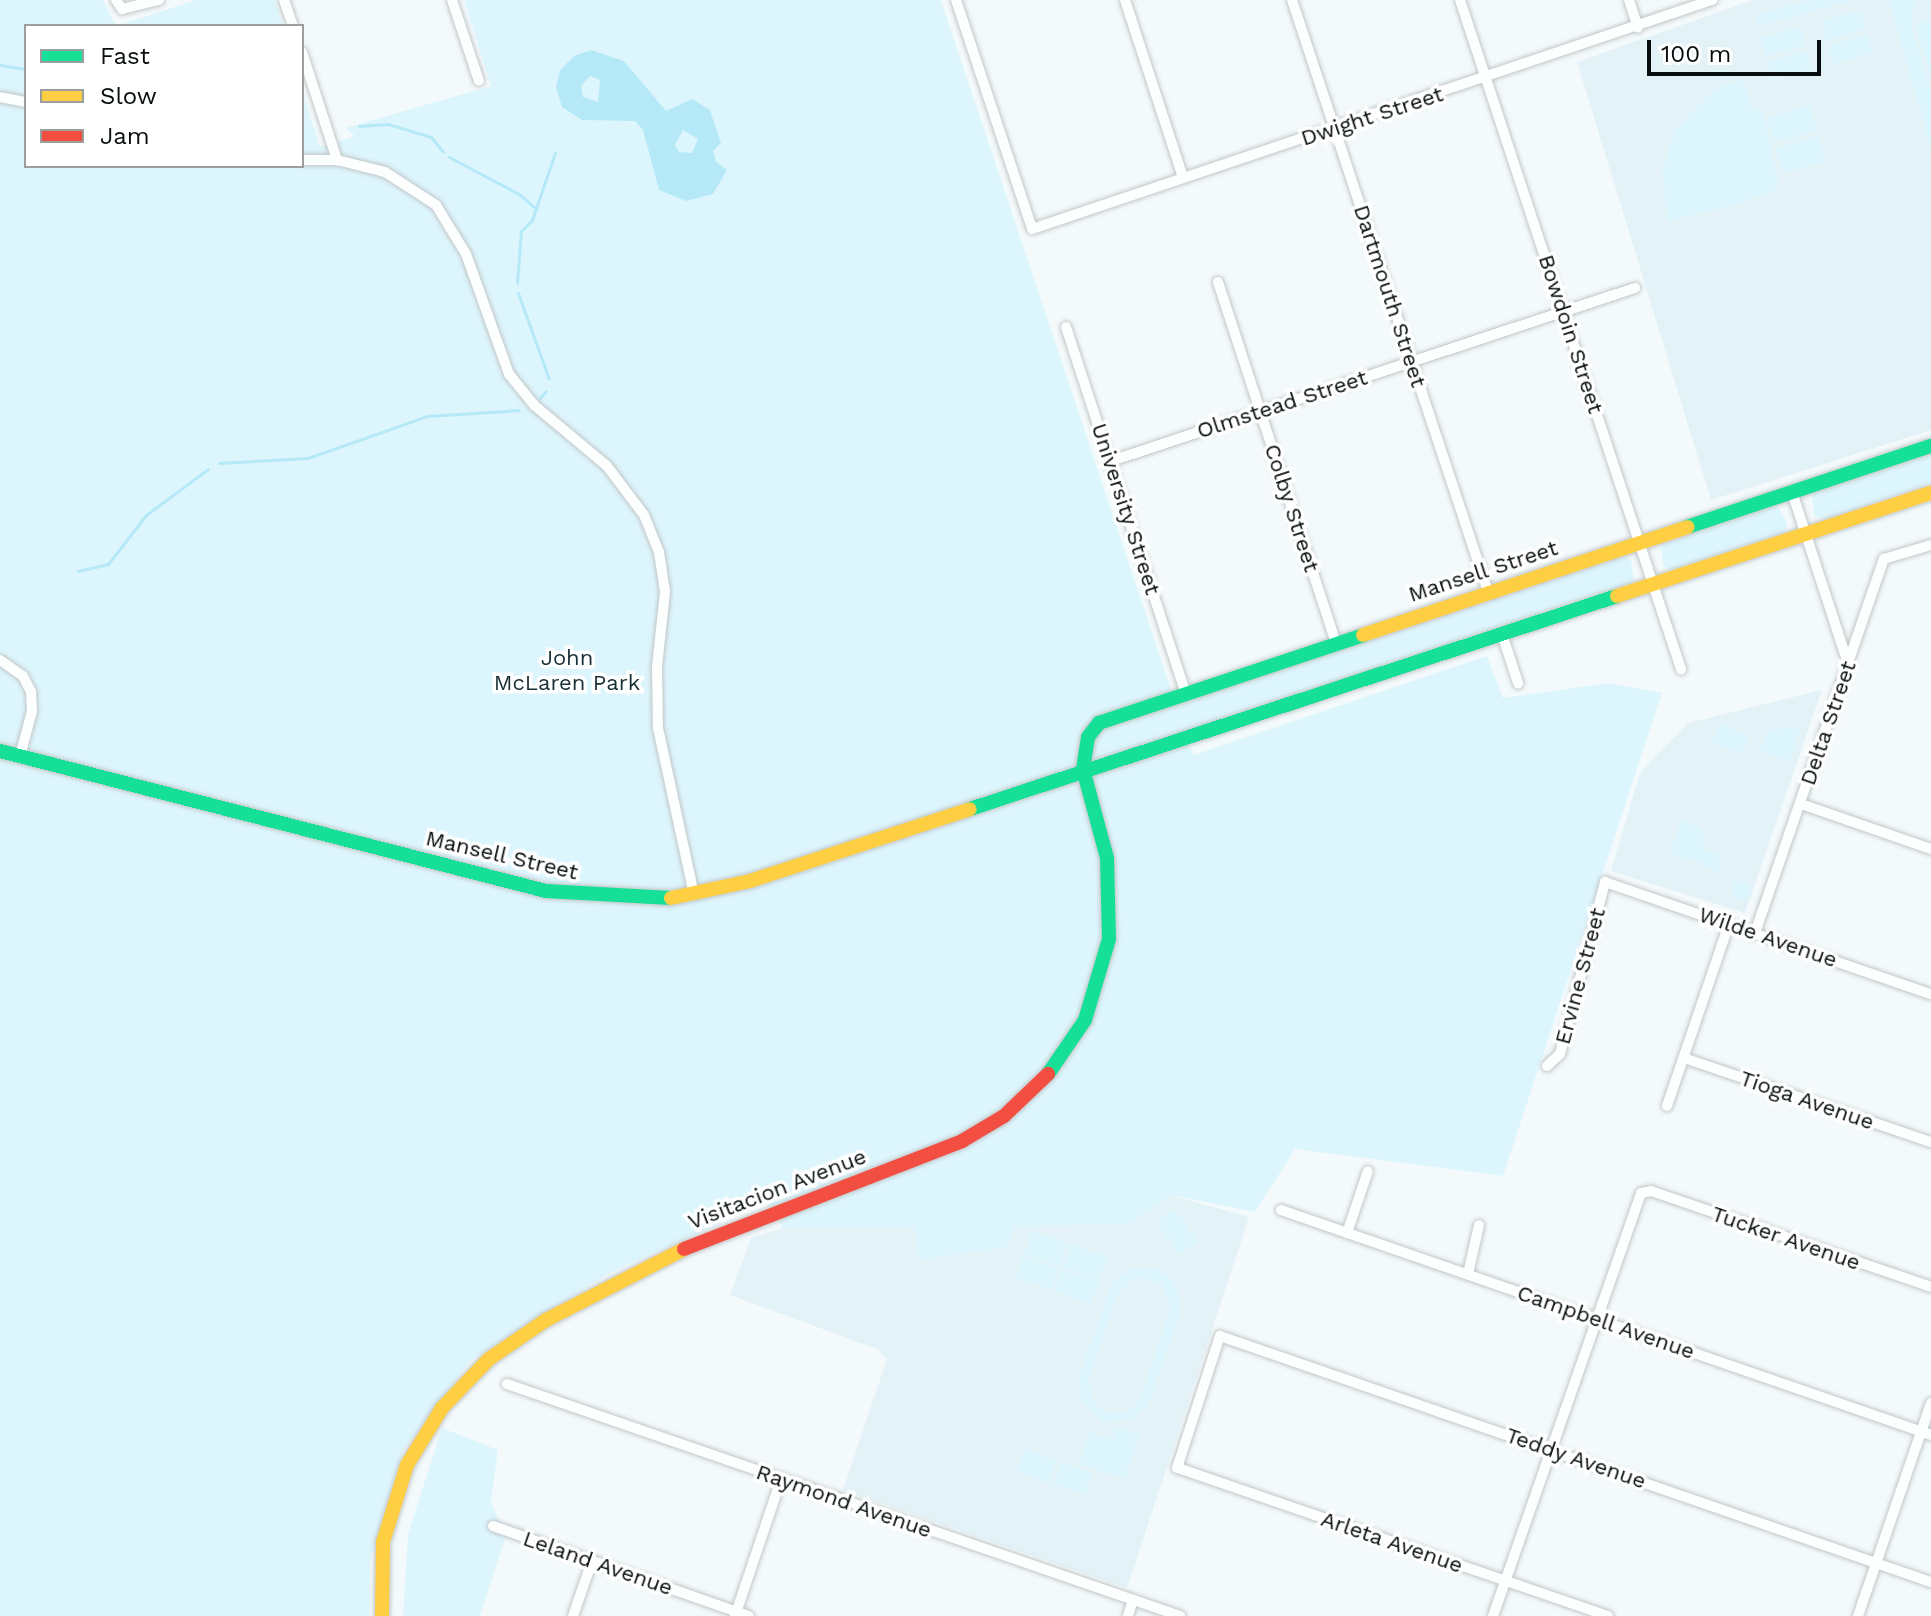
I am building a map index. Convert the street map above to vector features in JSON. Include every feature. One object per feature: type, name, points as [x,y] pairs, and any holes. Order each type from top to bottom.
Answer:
[{"type":"street","points":[[117,2],[131,9],[159,0]]},
{"type":"street","points":[[284,0],[292,24]]},
{"type":"street","points":[[452,0],[479,81]]},
{"type":"street","name":"Dwight Street","points":[[956,0],[1032,229],[1487,79],[1712,0]]},
{"type":"street","points":[[1125,0],[1183,177]]},
{"type":"street","name":"Dartmouth Street","points":[[1292,0],[1488,592]]},
{"type":"street","name":"Bowdoin Street","points":[[1460,0],[1681,669]]},
{"type":"street","points":[[1629,0],[1638,28]]},
{"type":"street","points":[[304,58],[337,160]]},
{"type":"street","points":[[0,97],[24,102]]},
{"type":"street","points":[[304,160],[337,160],[395,176],[436,205],[466,254],[509,374],[534,405],[607,466],[644,515],[659,552],[665,592],[656,677],[658,728],[694,894]]},
{"type":"street","name":"Colby Street","points":[[1218,282],[1336,642]]},
{"type":"street","name":"Olmstead Street","points":[[1111,461],[1635,288]]},
{"type":"street","name":"University Street","points":[[1066,327],[1185,692]]},
{"type":"street","name":"Mansell Street","points":[[1083,769],[1088,737],[1099,723],[1931,446]]},
{"type":"street","points":[[1792,492],[1848,663]]},
{"type":"street","name":"Mansell Street","points":[[0,751],[546,891],[603,898],[694,894],[750,881],[1083,769],[1931,493]]},
{"type":"street","name":"Delta Street","points":[[1755,933],[1884,559],[1931,545]]},
{"type":"street","points":[[1502,634],[1518,683]]},
{"type":"street","points":[[0,660],[23,676],[31,692],[32,711],[20,756]]},
{"type":"street","name":"Visitacion Avenue","points":[[382,1616],[383,1542],[407,1465],[442,1408],[489,1359],[568,1307],[683,1249],[962,1141],[1004,1116],[1050,1072],[1089,1010],[1109,939],[1107,858],[1083,769]]},
{"type":"street","points":[[1801,804],[1930,845]]},
{"type":"street","name":"Wilde Avenue","points":[[1605,882],[1931,994]]},
{"type":"street","name":"Ervine Street","points":[[1547,1066],[1560,1054],[1605,882]]},
{"type":"street","points":[[1667,1106],[1729,924]]},
{"type":"street","name":"Tioga Avenue","points":[[1684,1058],[1931,1142]]},
{"type":"street","points":[[1347,1233],[1368,1171]]},
{"type":"street","name":"Tucker Avenue","points":[[1594,1317],[1641,1193],[1651,1191],[1931,1287]]},
{"type":"street","name":"Campbell Avenue","points":[[1281,1210],[1926,1433]]},
{"type":"street","points":[[1468,1274],[1479,1225]]},
{"type":"street","points":[[1493,1616],[1594,1317]]},
{"type":"street","name":"Teddy Avenue","points":[[1177,1468],[1220,1336],[1876,1560],[1931,1582]]},
{"type":"street","name":"Raymond Avenue","points":[[507,1384],[1180,1616]]},
{"type":"street","points":[[1858,1616],[1876,1560],[1926,1433],[1931,1403]]},
{"type":"street","name":"Arleta Avenue","points":[[1177,1468],[1608,1616]]},
{"type":"street","points":[[735,1614],[781,1479]]},
{"type":"street","name":"Leland Avenue","points":[[493,1526],[735,1614],[749,1616]]},
{"type":"street","points":[[573,1616],[592,1561]]},
{"type":"street","points":[[1128,1616],[1133,1600]]},
{"type":"shaded area","points":[[1753,0],[1931,0],[1931,430],[1711,500],[1577,62]]},
{"type":"shaded area","points":[[1822,690],[1745,913],[1611,871],[1640,773],[1688,723]]},
{"type":"shaded area","points":[[1170,1195],[1249,1217],[1127,1588],[843,1490],[887,1359],[877,1349],[730,1295],[751,1238],[783,1228],[1129,1225]]},
{"type":"green space","name":"John McLaren Park","points":[[0,0],[103,0],[115,24],[24,24],[24,168],[304,168],[304,96],[320,147],[355,136],[345,128],[491,86],[464,0],[941,0],[1176,704],[1625,556],[1631,560],[1634,582],[1184,731],[1193,755],[1487,656],[1503,698],[1609,683],[1662,693],[1503,1176],[1295,1149],[1255,1212],[1170,1195],[1129,1225],[1015,1226],[1008,1247],[919,1260],[914,1227],[783,1228],[766,1202],[608,1274],[470,1361],[403,1450],[370,1561],[370,1616],[0,1616]]},
{"type":"green space","points":[[196,0],[275,0],[282,24],[122,24]]},
{"type":"green space","points":[[1812,0],[1853,0],[1759,26],[1756,15]]},
{"type":"green space","points":[[1889,0],[1914,0],[1912,27],[1931,94],[1931,150]]},
{"type":"green space","points":[[1861,10],[1866,29],[1827,40],[1821,21]]},
{"type":"green space","points":[[1931,20],[1931,80],[1915,24]]},
{"type":"green space","points":[[1800,27],[1805,45],[1765,56],[1760,38]]},
{"type":"green space","points":[[1868,35],[1873,53],[1834,64],[1828,45]]},
{"type":"green space","points":[[1807,51],[1812,70],[1772,80],[1767,62]]},
{"type":"green space","points":[[1743,79],[1753,111],[1763,109],[1778,183],[1773,191],[1738,204],[1668,221],[1662,174],[1674,132],[1714,90]]},
{"type":"green space","points":[[1810,105],[1817,130],[1774,142],[1767,117]]},
{"type":"green space","points":[[1819,136],[1826,161],[1783,173],[1776,148]]},
{"type":"green space","points":[[1931,455],[1931,483],[1837,515],[1821,519],[1814,515],[1812,494]]},
{"type":"green space","points":[[1777,506],[1787,522],[1785,532],[1669,570],[1663,565],[1661,545]]},
{"type":"green space","points":[[1718,724],[1749,735],[1742,753],[1712,743]]},
{"type":"green space","points":[[1786,726],[1800,731],[1789,761],[1759,751],[1768,731]]},
{"type":"green space","points":[[1681,821],[1701,828],[1706,851],[1722,856],[1717,872],[1701,866],[1704,858],[1700,863],[1670,853]]},
{"type":"green space","points":[[1741,881],[1748,884],[1751,891],[1748,898],[1741,901],[1734,898],[1731,891],[1734,884]]},
{"type":"green space","points":[[1175,1209],[1198,1242],[1179,1255],[1156,1222]]},
{"type":"green space","points":[[1032,1231],[1068,1243],[1060,1266],[1024,1253]]},
{"type":"green space","points":[[1071,1244],[1107,1257],[1099,1279],[1063,1267]]},
{"type":"green space","points":[[1023,1256],[1059,1268],[1052,1290],[1016,1278]]},
{"type":"green space","points":[[1142,1267],[1157,1269],[1173,1281],[1181,1301],[1179,1316],[1147,1407],[1131,1420],[1104,1422],[1082,1403],[1079,1377],[1112,1284],[1128,1270]],"holes":[[[1136,1277],[1162,1283],[1171,1307],[1141,1398],[1127,1412],[1112,1414],[1094,1404],[1088,1381],[1118,1294]]]},
{"type":"green space","points":[[1062,1269],[1099,1281],[1091,1304],[1055,1291]]},
{"type":"green space","points":[[442,1428],[498,1450],[491,1502],[506,1536],[480,1616],[403,1616],[408,1534]]},
{"type":"green space","points":[[1117,1428],[1140,1435],[1125,1479],[1079,1464],[1090,1432],[1113,1440]]},
{"type":"green space","points":[[1025,1449],[1056,1460],[1049,1483],[1017,1472]]},
{"type":"green space","points":[[1061,1462],[1093,1473],[1085,1495],[1053,1484]]},
{"type":"water","points":[[591,50],[624,61],[666,111],[692,99],[710,110],[721,143],[713,151],[716,162],[727,170],[713,194],[686,201],[659,190],[643,130],[635,121],[582,120],[562,107],[556,88],[560,70],[574,56]],"holes":[[[590,76],[600,80],[598,102],[583,97],[581,86]],[[683,130],[698,139],[692,153],[679,152],[675,145]]]},
{"type":"waterway","points":[[0,65],[24,69]]},
{"type":"waterway","points":[[359,126],[388,124],[431,137],[443,152]]},
{"type":"waterway","points":[[517,283],[521,231],[532,220],[555,153]]},
{"type":"waterway","points":[[449,157],[519,194],[536,209]]},
{"type":"waterway","points":[[518,293],[549,379]]},
{"type":"waterway","points":[[540,398],[546,391]]},
{"type":"waterway","points":[[219,463],[308,458],[427,416],[519,410]]},
{"type":"waterway","points":[[78,571],[108,564],[146,515],[208,469]]},
{"type":"traffic: fast","points":[[1687,527],[1931,446]]},
{"type":"traffic: fast","points":[[970,809],[1617,596]]},
{"type":"traffic: fast","points":[[1048,1074],[1085,1020],[1109,939],[1107,858],[1083,769],[1088,737],[1099,723],[1363,635]]},
{"type":"traffic: fast","points":[[0,751],[546,891],[671,898]]},
{"type":"traffic: slow","points":[[1617,596],[1931,493]]},
{"type":"traffic: slow","points":[[1363,635],[1687,527]]},
{"type":"traffic: slow","points":[[671,898],[750,881],[970,809]]},
{"type":"traffic: slow","points":[[382,1616],[383,1542],[407,1465],[442,1408],[489,1359],[546,1320],[684,1249]]},
{"type":"traffic: jam","points":[[684,1249],[962,1141],[1004,1116],[1048,1074]]}]
